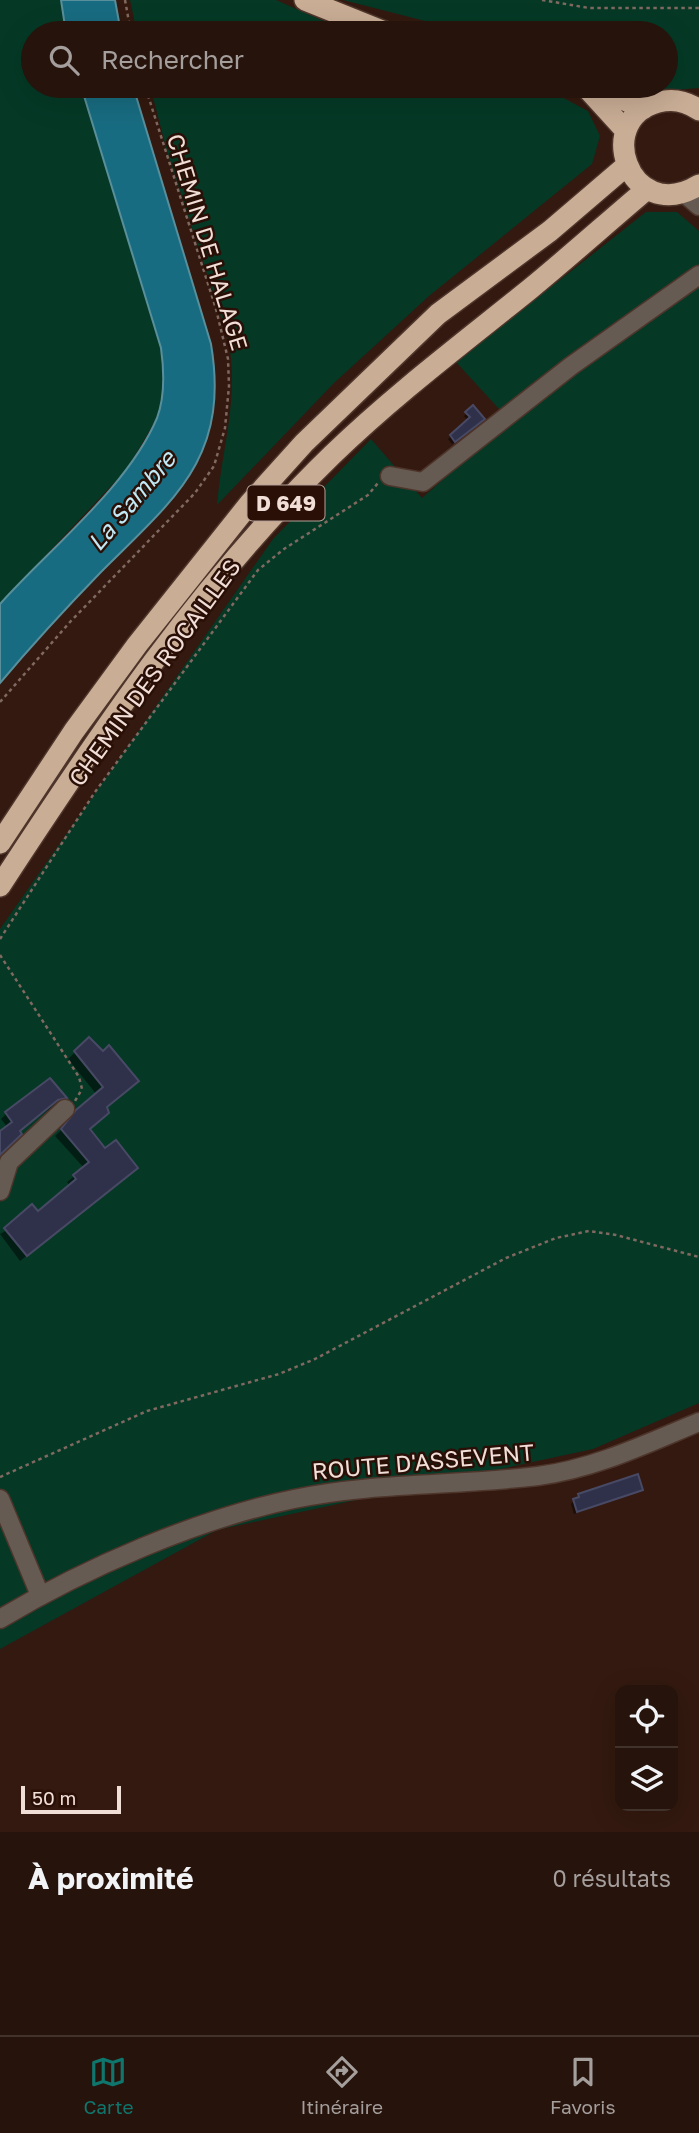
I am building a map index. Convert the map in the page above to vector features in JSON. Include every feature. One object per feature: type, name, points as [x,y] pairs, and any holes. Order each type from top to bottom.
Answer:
[{"type":"highway","points":[[305,0],[357,21]]},
{"type":"highway","points":[[596,98],[626,131]]},
{"type":"highway","points":[[621,98],[643,109]]},
{"type":"highway","points":[[694,195],[660,194],[647,189],[626,166],[623,155],[626,131],[643,109],[669,100],[683,102],[699,110]]},
{"type":"highway","name":"D 649","points":[[0,843],[74,731],[137,645],[250,503],[295,453],[438,314],[550,231],[626,166]]},
{"type":"highway","name":"D 649","points":[[0,886],[94,743],[218,579],[273,516],[385,405],[531,288],[647,189]]},
{"type":"street","points":[[390,476],[423,482],[571,366],[699,275]]},
{"type":"street","points":[[0,1191],[9,1162],[65,1109]]},
{"type":"street","name":"ROUTE D'ASSEVENT","points":[[0,1619],[40,1595],[205,1524],[250,1509],[381,1485],[548,1474],[615,1456],[699,1422]]},
{"type":"street","points":[[0,1499],[40,1595]]},
{"type":"path","points":[[125,0],[129,21]]},
{"type":"path","points":[[542,0],[589,8],[699,8]]},
{"type":"path","name":"CHEMIN DE HALAGE","points":[[0,702],[70,622],[195,493],[214,466],[225,428],[229,386],[228,359],[216,309],[149,98]]},
{"type":"path","name":"CHEMIN DES ROCAILLES","points":[[0,939],[96,792],[258,570],[284,549],[368,495],[381,479],[390,476]]},
{"type":"path","points":[[0,955],[79,1077],[82,1089],[77,1100],[65,1109]]},
{"type":"path","points":[[0,1476],[147,1411],[279,1374],[315,1359],[506,1258],[556,1238],[589,1231],[699,1256]]},
{"type":"green space","points":[[0,0],[61,0],[64,21],[21,21],[21,98],[85,98],[161,348],[164,365],[161,405],[157,418],[127,469],[0,604]]},
{"type":"green space","points":[[130,0],[276,0],[324,21],[134,21]]},
{"type":"green space","points":[[343,0],[699,0],[699,88],[678,90],[678,21],[425,21]]},
{"type":"green space","points":[[153,98],[564,98],[588,111],[600,136],[592,164],[429,296],[334,383],[217,505],[231,402],[228,338],[167,151]]},
{"type":"green space","points":[[646,212],[677,212],[699,231],[699,1403],[593,1449],[217,1530],[0,1649],[0,929],[273,539],[371,439],[422,498],[510,421],[456,362]]},
{"type":"water","points":[[61,0],[115,0],[119,21],[64,21]]},
{"type":"water","name":"La Sambre","points":[[85,98],[137,98],[211,344],[215,384],[212,417],[204,447],[173,498],[62,613],[0,683],[0,604],[108,492],[144,444],[157,418],[163,392],[161,348]]},
{"type":"building","points":[[473,405],[485,419],[455,442],[450,435],[470,417],[465,412]]},
{"type":"building","points":[[89,1037],[103,1051],[109,1045],[139,1081],[107,1107],[109,1113],[90,1129],[105,1148],[116,1140],[138,1168],[27,1256],[4,1228],[32,1204],[38,1211],[76,1179],[73,1175],[89,1162],[61,1129],[76,1110],[103,1087],[74,1051]]},
{"type":"building","points":[[50,1078],[67,1098],[58,1100],[20,1131],[22,1134],[0,1155],[0,1131],[12,1122],[5,1112]]},
{"type":"building","points":[[638,1474],[643,1490],[577,1512],[573,1499],[579,1497],[578,1494]]}]
